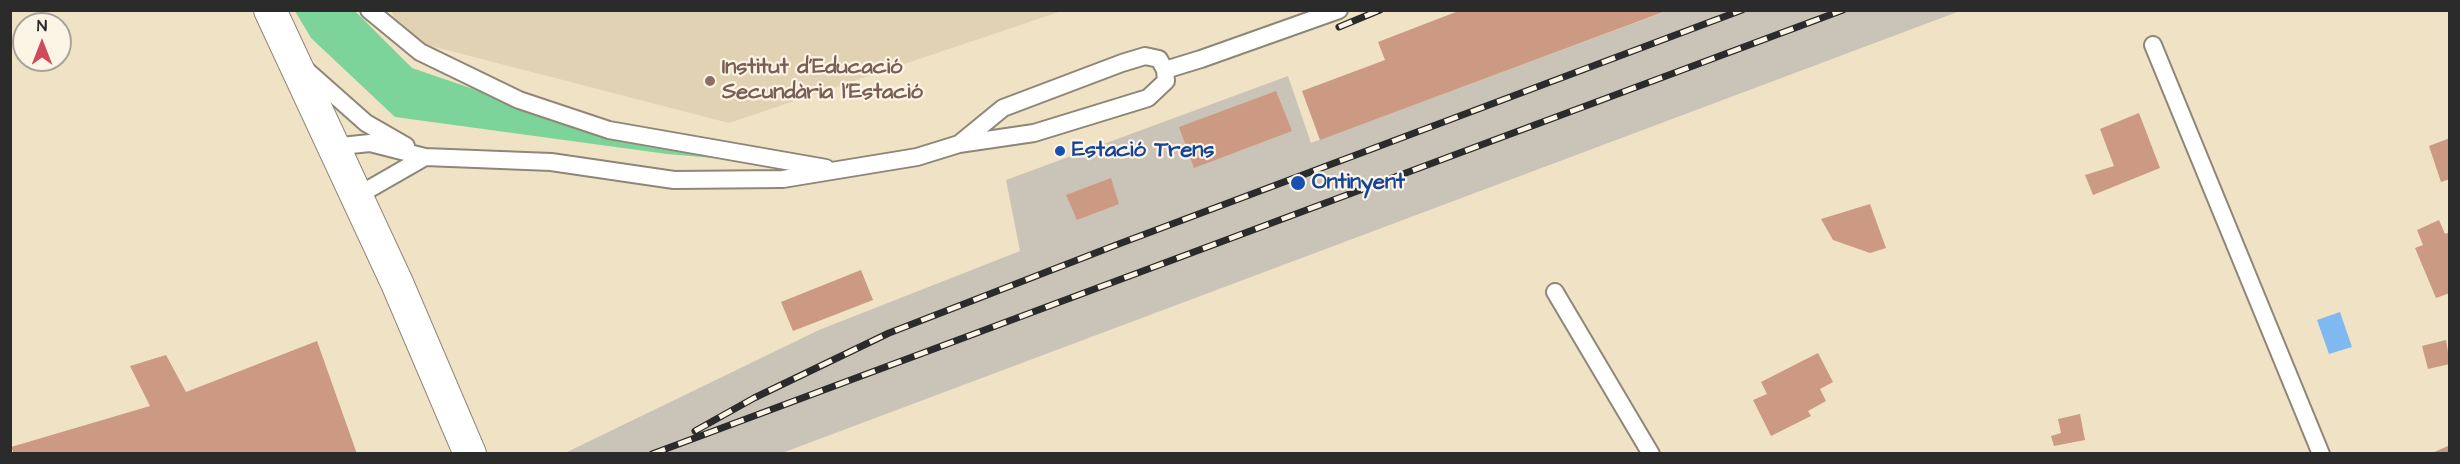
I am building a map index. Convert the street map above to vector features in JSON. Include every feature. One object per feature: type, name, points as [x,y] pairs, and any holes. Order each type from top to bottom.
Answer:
[{"type":"street","points":[[270,10],[357,196],[470,453]]},
{"type":"lane","points":[[369,10],[420,52],[519,100],[609,130],[840,170]]},
{"type":"lane","points":[[1164,70],[1339,10]]},
{"type":"lane","points":[[2153,45],[2321,453]]},
{"type":"lane","points":[[338,155],[341,146],[370,143],[425,157],[551,162],[674,180],[783,179],[917,157],[958,144],[1034,133],[1148,98],[1166,81],[1164,70],[1159,59],[1145,56],[1122,63],[1003,108],[958,144]]},
{"type":"lane","points":[[291,57],[366,123],[425,157]]},
{"type":"lane","points":[[357,196],[425,157]]},
{"type":"lane","points":[[1555,292],[1651,453]]},
{"type":"shaded area","name":"Institut d'Educació Secundària l'Estació","points":[[391,11],[1062,11],[729,123],[404,39]]},
{"type":"shaded area","points":[[1667,11],[1960,11],[782,453],[563,454],[819,330],[1020,251],[1006,180],[1288,76],[1311,143]]},
{"type":"green space","points":[[295,11],[355,11],[412,68],[602,133],[737,160],[667,154],[395,117],[311,38]]},
{"type":"water","points":[[2340,312],[2352,347],[2329,354],[2317,320]]},
{"type":"building","points":[[1461,10],[1666,11],[1320,140],[1302,91],[1385,60],[1378,42]]},
{"type":"building","points":[[1276,91],[1292,131],[1194,168],[1179,127]]},
{"type":"building","points":[[2139,113],[2160,168],[2093,195],[2085,175],[2114,166],[2100,129]]},
{"type":"building","points":[[2450,138],[2450,179],[2441,182],[2429,146]]},
{"type":"building","points":[[1111,178],[1119,204],[1077,220],[1066,195]]},
{"type":"building","points":[[1870,204],[1886,248],[1870,253],[1833,240],[1821,219]]},
{"type":"building","points":[[2439,220],[2445,234],[2450,232],[2450,293],[2436,298],[2415,248],[2423,245],[2417,230]]},
{"type":"building","points":[[861,270],[873,300],[793,331],[781,302]]},
{"type":"building","points":[[2446,340],[2450,364],[2428,369],[2422,346]]},
{"type":"building","points":[[317,341],[357,454],[14,454],[11,447],[150,406],[130,366],[166,355],[186,392]]},
{"type":"building","points":[[1818,353],[1833,382],[1820,389],[1826,401],[1808,411],[1811,416],[1771,436],[1753,400],[1767,394],[1761,382]]},
{"type":"building","points":[[2080,414],[2085,440],[2054,446],[2051,436],[2061,433],[2058,419]]},
{"type":"building","points":[[2450,445],[2450,454],[2430,454]]},
{"type":"railway","points":[[1339,27],[1380,10]]},
{"type":"railway","points":[[695,431],[754,398],[889,333],[1116,245],[1742,10]]},
{"type":"railway","points":[[652,454],[1843,10]]},
{"type":"place","name":"Institut d'Educació Secundària l'Estació","points":[[710,81]]},
{"type":"place","name":"Estació Trens","points":[[1060,151]]},
{"type":"place","name":"Ontinyent","points":[[1298,183]]}]
